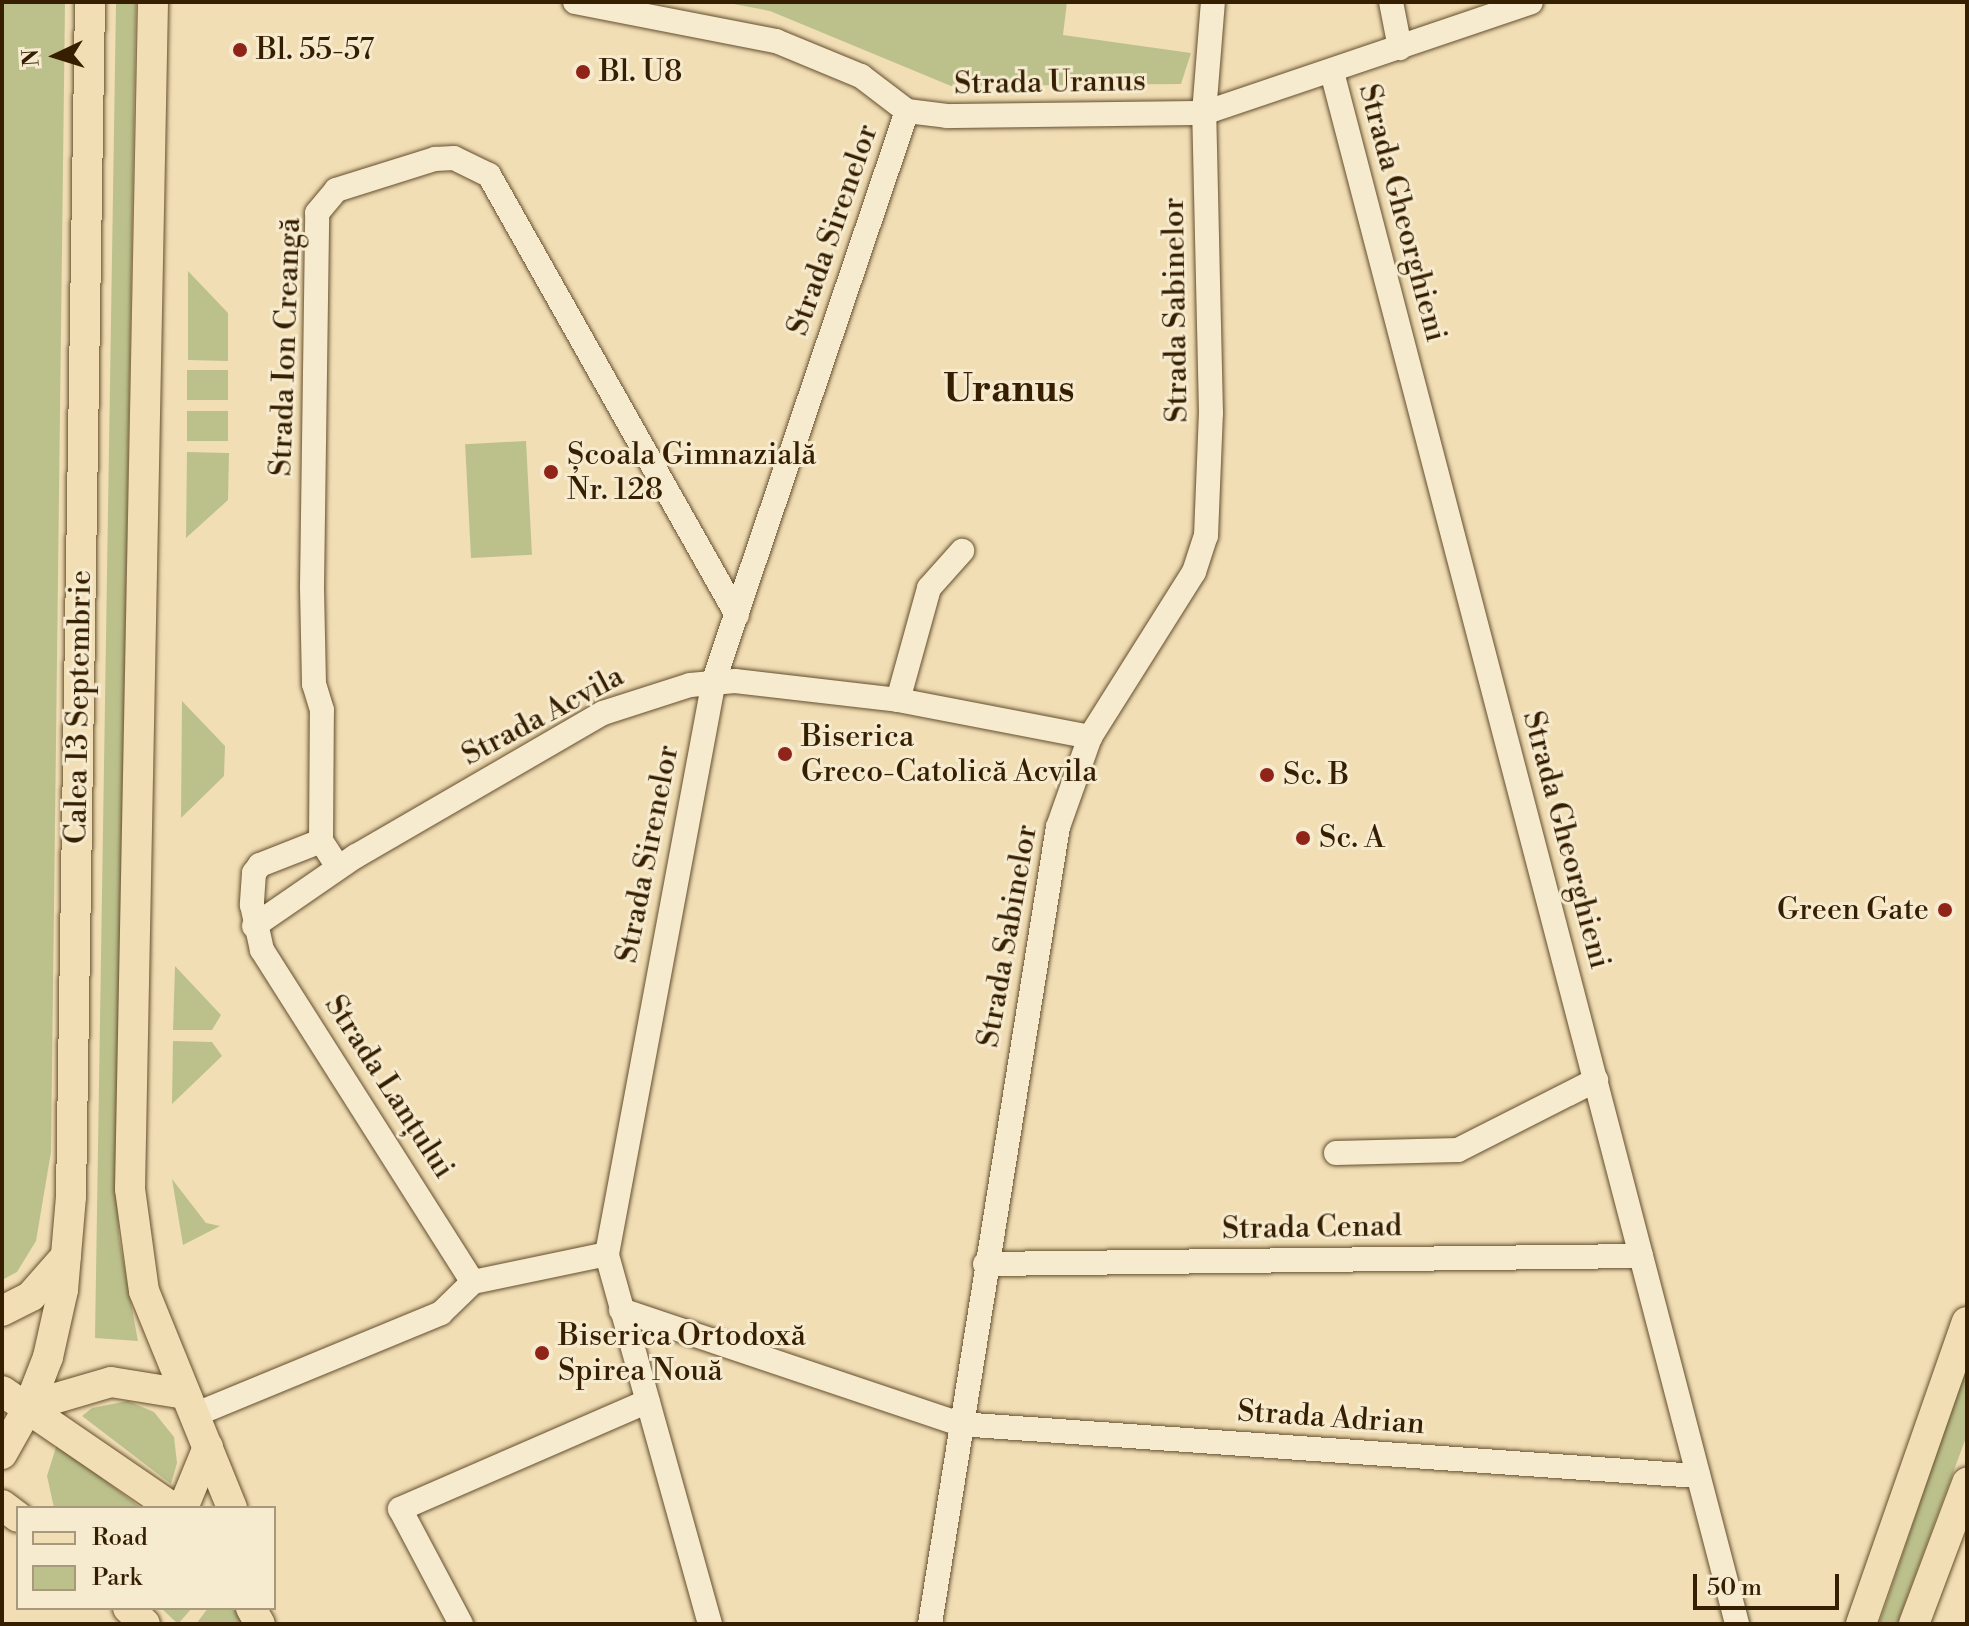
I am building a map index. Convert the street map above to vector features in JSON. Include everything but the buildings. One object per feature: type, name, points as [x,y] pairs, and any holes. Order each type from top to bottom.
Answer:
[{"type":"main road","name":"Calea 13 Septembrie","points":[[2,1454],[29,1406],[57,1322],[67,1254],[90,2]]},
{"type":"main road","name":"Calea 13 Septembrie","points":[[153,2],[130,1189],[144,1291],[208,1447]]},
{"type":"main road","points":[[2,1311],[49,1280],[67,1254]]},
{"type":"main road","points":[[1861,1624],[1967,1322]]},
{"type":"main road","points":[[29,1406],[111,1382],[189,1405]]},
{"type":"main road","points":[[2,1391],[29,1406],[170,1506]]},
{"type":"main road","points":[[184,1506],[208,1447]]},
{"type":"main road","points":[[208,1447],[231,1506]]},
{"type":"main road","points":[[1914,1624],[1965,1496]]},
{"type":"main road","points":[[130,1610],[145,1624]]},
{"type":"street","points":[[575,2],[795,47],[875,84],[907,111]]},
{"type":"street","name":"Strada Sabinelor","points":[[930,1624],[959,1424],[1058,827],[1090,737],[1194,572],[1206,536],[1211,413],[1204,113],[1213,2]]},
{"type":"street","points":[[1391,2],[1400,48]]},
{"type":"street","name":"Strada Uranus","points":[[907,111],[947,116],[1204,113],[1531,2]]},
{"type":"street","name":"Strada Gheorghieni","points":[[1332,72],[1596,1080],[1733,1624]]},
{"type":"street","name":"Strada Sirenelor","points":[[710,1624],[607,1254],[714,680],[907,111]]},
{"type":"street","name":"Strada Ion Creangă","points":[[321,841],[322,710],[314,684],[312,587],[317,213],[328,197],[350,182],[435,159],[454,158],[489,175],[737,615]]},
{"type":"street","points":[[898,700],[929,588],[962,551]]},
{"type":"street","name":"Strada Acvila","points":[[254,926],[338,867],[603,713],[714,680],[898,700],[1090,737]]},
{"type":"street","points":[[254,926],[254,873],[260,865],[321,841],[338,867]]},
{"type":"street","name":"Strada Lanțului","points":[[254,926],[262,950],[473,1282]]},
{"type":"street","points":[[1336,1153],[1468,1148],[1596,1080]]},
{"type":"street","points":[[189,1405],[441,1313],[473,1282],[607,1254]]},
{"type":"street","name":"Strada Cenad","points":[[985,1264],[1641,1256]]},
{"type":"street","name":"Strada Adrian","points":[[621,1310],[959,1424],[1698,1476]]},
{"type":"street","points":[[461,1624],[400,1509],[648,1401]]},
{"type":"green space","points":[[2,2],[65,2],[51,1152],[36,1241],[17,1272],[2,1280]]},
{"type":"green space","points":[[116,2],[136,2],[116,1178],[119,1238],[138,1341],[95,1338]]},
{"type":"green space","points":[[723,2],[1067,2],[1063,35],[1191,53],[1181,84],[951,86],[770,11]]},
{"type":"green space","points":[[188,271],[228,313],[228,361],[188,360]]},
{"type":"green space","points":[[187,370],[228,370],[228,400],[187,400]]},
{"type":"green space","points":[[187,411],[228,411],[228,441],[187,441]]},
{"type":"green space","points":[[526,441],[532,555],[471,558],[465,444]]},
{"type":"green space","points":[[187,452],[229,453],[228,500],[186,538]]},
{"type":"green space","points":[[182,701],[225,746],[224,776],[181,818]]},
{"type":"green space","points":[[175,966],[221,1015],[212,1030],[173,1030]]},
{"type":"green space","points":[[173,1041],[212,1042],[222,1056],[172,1104]]},
{"type":"green space","points":[[172,1179],[206,1223],[220,1226],[183,1245]]},
{"type":"green space","points":[[1967,1364],[1967,1435],[1897,1624],[1879,1624]]},
{"type":"green space","points":[[128,1401],[154,1412],[174,1437],[177,1463],[171,1484],[82,1416],[92,1408]]},
{"type":"green space","points":[[57,1444],[138,1506],[54,1506],[47,1476]]},
{"type":"green space","points":[[163,1610],[190,1610],[178,1624]]},
{"type":"green space","points":[[206,1610],[235,1610],[244,1624],[196,1624]]},
{"type":"place","name":"Bl. 55-57","points":[[240,50]]},
{"type":"place","name":"Bl. U8","points":[[583,72]]},
{"type":"place","name":"Școala Gimnazială Nr. 128","points":[[551,472]]},
{"type":"place","name":"Biserica Greco-Catolică Acvila","points":[[785,754]]},
{"type":"place","name":"Sc. B","points":[[1267,775]]},
{"type":"place","name":"Sc. A","points":[[1303,838]]},
{"type":"place","name":"Green Gate","points":[[1945,910]]},
{"type":"place","name":"Biserica Ortodoxă Spirea Nouă","points":[[542,1353]]},
{"type":"district","name":"Uranus","points":[[1009,390]]}]
